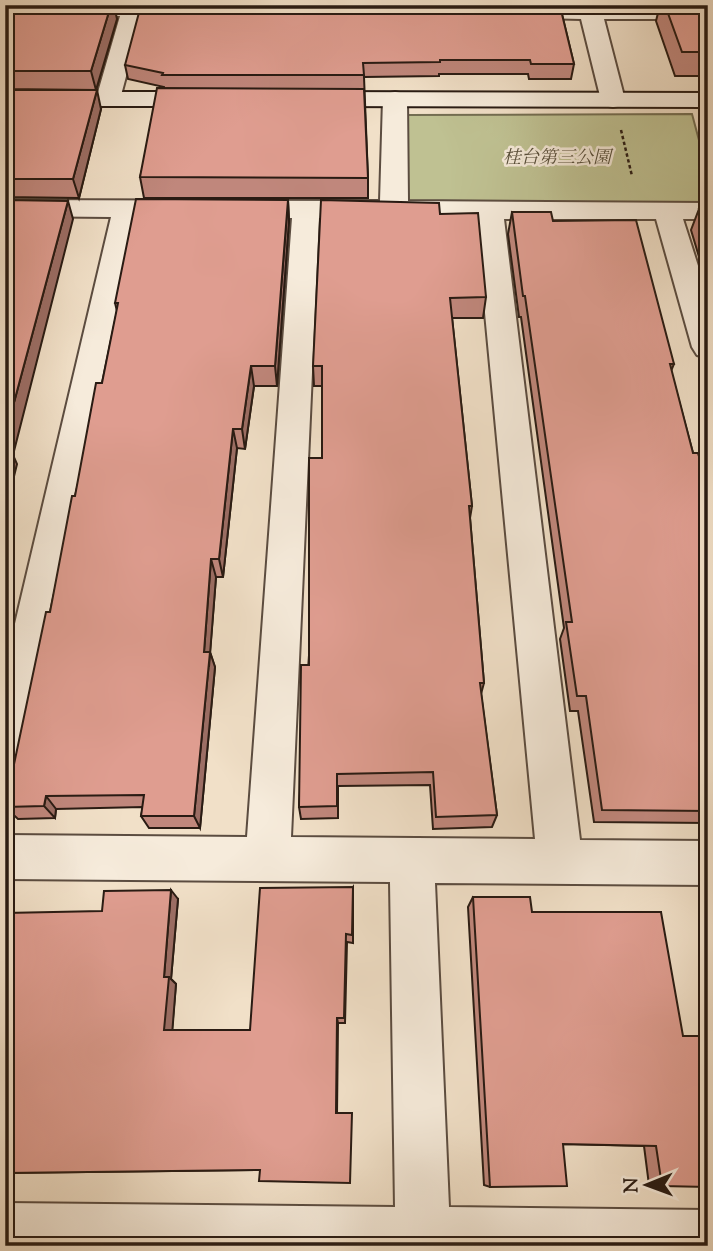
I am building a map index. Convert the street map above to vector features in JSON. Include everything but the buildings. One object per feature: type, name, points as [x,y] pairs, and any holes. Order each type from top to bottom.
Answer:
[{"type":"street","points":[[108,99],[133,8]]},
{"type":"street","points":[[5,9],[211,10]]},
{"type":"street","points":[[590,9],[613,100]]},
{"type":"street","points":[[495,12],[590,9],[708,12]]},
{"type":"street","points":[[5,99],[231,99]]},
{"type":"street","points":[[286,99],[708,100]]},
{"type":"street","points":[[394,210],[395,99]]},
{"type":"street","points":[[5,208],[708,211]]},
{"type":"street","points":[[5,756],[127,209]]},
{"type":"street","points":[[268,859],[306,209]]},
{"type":"street","points":[[489,211],[560,862]]},
{"type":"street","points":[[654,211],[708,347]]},
{"type":"street","points":[[5,858],[708,863]]},
{"type":"street","points":[[412,860],[423,1240]]},
{"type":"street","points":[[5,1230],[423,1240],[708,1237]]},
{"type":"path","points":[[613,100],[654,211]]},
{"type":"green space","name":"桂台第三公園","points":[[692,114],[708,174],[708,203],[406,204],[407,115]]}]
